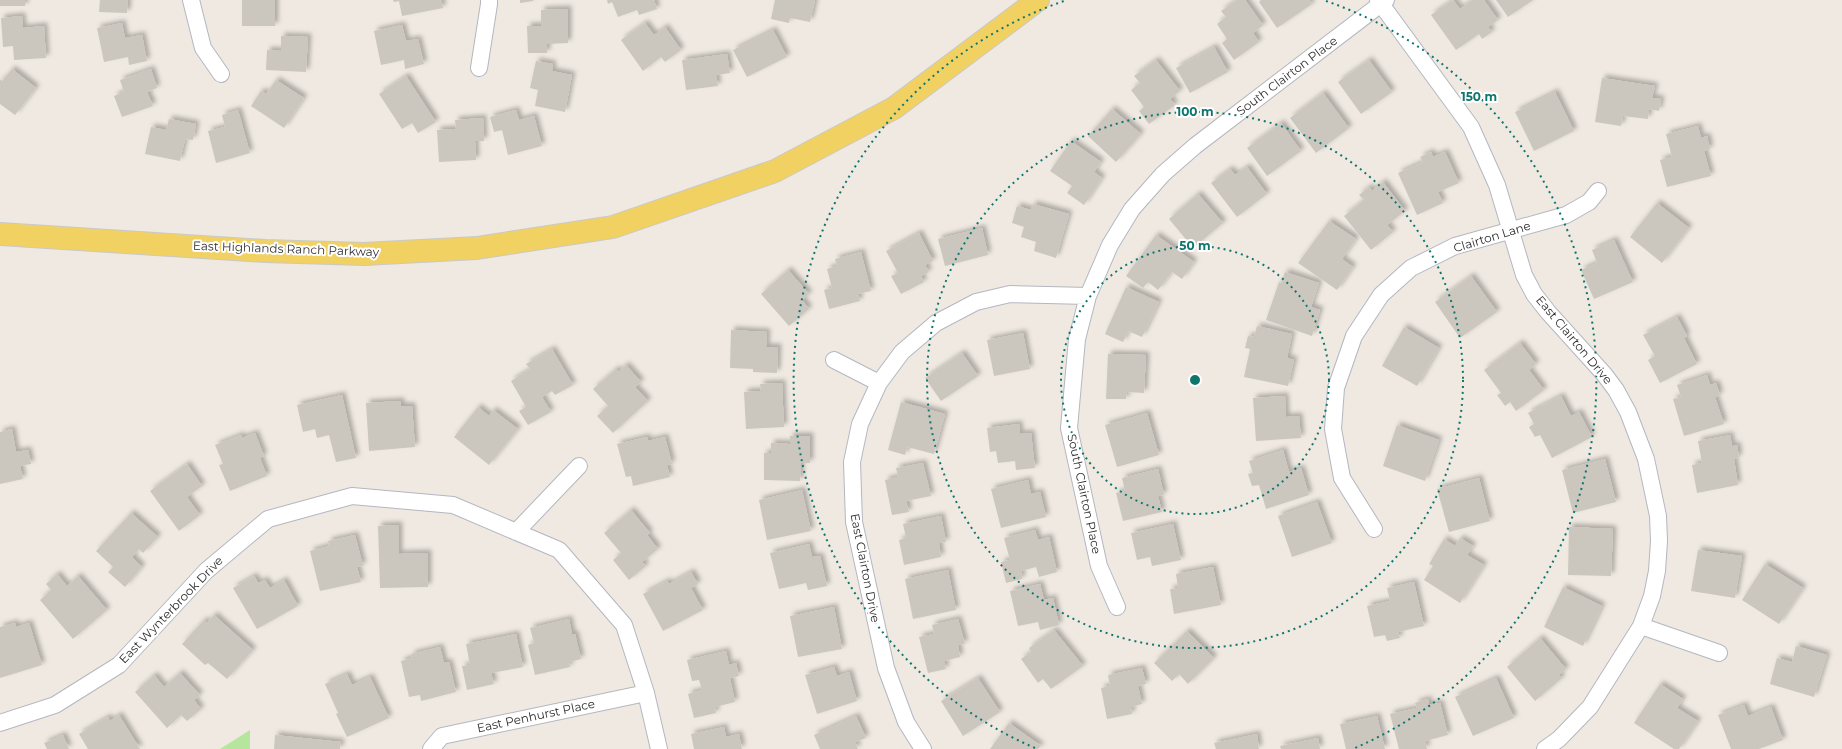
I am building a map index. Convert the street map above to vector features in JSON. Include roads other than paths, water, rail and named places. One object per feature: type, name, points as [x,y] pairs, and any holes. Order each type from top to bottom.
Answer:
[{"type":"main road","name":"East Highlands Ranch Parkway","points":[[0,234],[257,250],[364,254],[478,248],[614,227],[775,170],[894,108],[1038,0]]},
{"type":"street","points":[[191,0],[203,48],[221,74]]},
{"type":"street","points":[[479,68],[489,0]]},
{"type":"street","name":"East Clairton Drive","points":[[1382,1],[1471,127],[1497,185],[1524,275],[1534,294],[1548,312],[1604,374],[1616,390],[1628,412],[1646,459],[1658,516],[1659,541],[1657,571],[1652,596],[1641,626],[1590,707],[1558,739],[1545,749]]},
{"type":"street","name":"South Clairton Place","points":[[1117,606],[1099,566],[1069,428],[1077,339],[1088,296],[1110,245],[1132,209],[1163,174],[1195,146],[1382,1]]},
{"type":"street","name":"Clairton Lane","points":[[1374,529],[1342,478],[1333,429],[1336,388],[1354,336],[1381,295],[1411,268],[1455,246],[1566,216],[1589,202],[1598,191]]},
{"type":"street","name":"East Clairton Drive","points":[[923,749],[906,722],[886,668],[854,522],[852,462],[860,424],[879,383],[902,352],[936,323],[976,302],[1010,294],[1088,296]]},
{"type":"street","points":[[834,360],[879,383]]},
{"type":"street","points":[[516,532],[579,466]]},
{"type":"street","name":"East Wynterbrook Drive","points":[[0,723],[55,705],[119,664],[206,571],[268,519],[352,496],[453,505],[559,550],[624,624],[646,693],[659,749]]},
{"type":"street","points":[[1641,626],[1719,652]]},
{"type":"street","name":"East Penhurst Place","points":[[431,749],[442,736],[646,693]]}]
